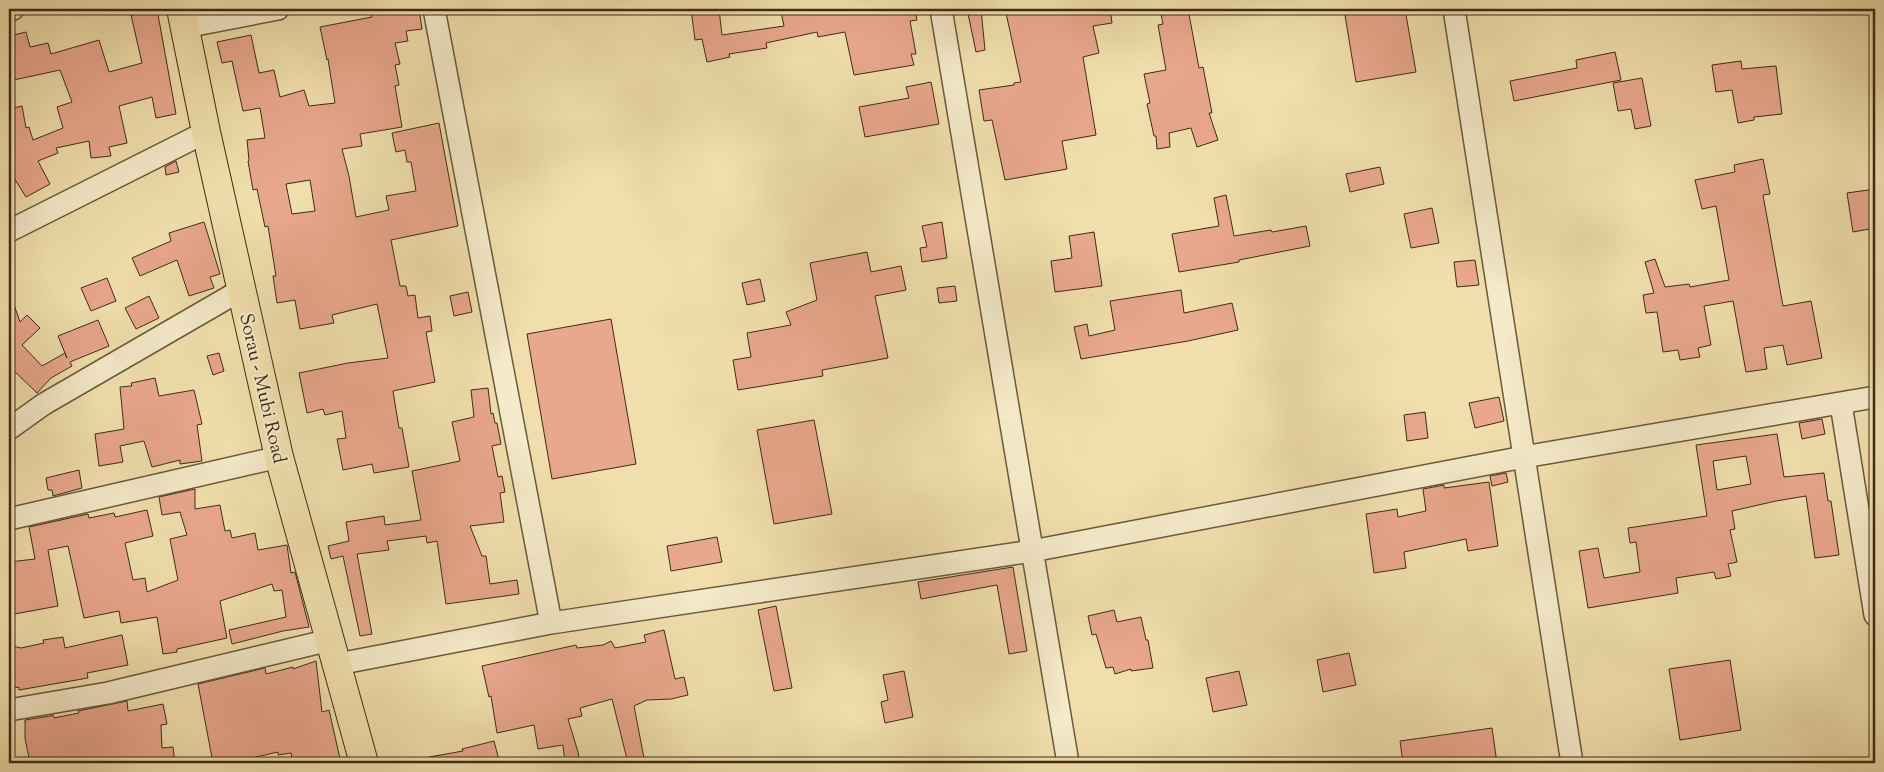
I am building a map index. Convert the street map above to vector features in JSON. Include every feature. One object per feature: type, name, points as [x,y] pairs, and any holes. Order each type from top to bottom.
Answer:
[{"type":"main road","name":"Sorau - Mubi Road","points":[[183,18],[206,132],[279,457],[364,763]]},
{"type":"street","points":[[9,10],[13,9]]},
{"type":"street","points":[[183,18],[278,9]]},
{"type":"street","points":[[434,9],[551,623]]},
{"type":"street","points":[[941,9],[1068,763]]},
{"type":"street","points":[[1454,9],[1572,763]]},
{"type":"street","points":[[9,230],[206,132]]},
{"type":"street","points":[[9,429],[44,404],[241,290]]},
{"type":"street","points":[[9,710],[334,652],[551,623],[1032,551],[1524,456],[1875,397]]},
{"type":"street","points":[[1842,404],[1875,615]]},
{"type":"street","points":[[9,519],[279,457]]},
{"type":"building","points":[[135,9],[157,9],[176,114],[156,118],[152,97],[119,106],[127,143],[109,147],[111,156],[91,158],[89,141],[56,148],[58,153],[38,161],[50,184],[26,197],[14,178],[9,160],[9,109],[22,106],[26,128],[29,127],[33,140],[63,128],[57,107],[72,102],[60,70],[9,81],[9,42],[12,42],[10,36],[26,32],[30,47],[48,43],[51,54],[99,40],[109,72],[142,63],[131,15],[137,14]]},
{"type":"building","points":[[370,9],[419,9],[422,29],[406,31],[408,41],[395,43],[400,64],[395,65],[399,85],[395,86],[402,127],[360,134],[362,146],[342,149],[356,217],[389,210],[386,196],[416,191],[411,162],[407,162],[405,150],[396,152],[392,133],[439,123],[458,226],[391,240],[400,286],[406,286],[408,296],[415,295],[418,318],[430,316],[432,331],[426,332],[435,382],[393,391],[399,428],[402,428],[409,467],[374,473],[372,464],[343,470],[337,439],[346,438],[342,411],[325,415],[323,409],[307,413],[299,373],[348,363],[388,358],[377,304],[332,315],[334,323],[300,329],[295,300],[277,303],[273,276],[276,276],[268,226],[265,227],[257,189],[253,190],[248,161],[247,140],[265,138],[260,108],[243,111],[232,61],[222,63],[217,42],[251,35],[259,73],[274,70],[280,97],[304,90],[309,106],[335,103],[328,59],[320,27],[372,17]],"holes":[[[310,180],[315,211],[292,214],[286,184]]]},
{"type":"building","points":[[691,9],[719,9],[722,35],[784,26],[781,12],[796,9],[844,9],[845,13],[867,9],[915,9],[917,20],[910,21],[916,54],[911,54],[914,65],[854,75],[845,32],[818,37],[817,32],[766,43],[767,48],[729,54],[730,57],[707,62],[702,39],[695,40]]},
{"type":"building","points":[[967,9],[981,9],[985,50],[976,52]]},
{"type":"building","points":[[1026,9],[1110,9],[1112,23],[1093,26],[1099,53],[1083,57],[1096,135],[1062,141],[1067,169],[1005,180],[992,120],[984,121],[979,90],[1014,85],[1014,83],[1021,82],[1006,13]]},
{"type":"building","points":[[1160,9],[1188,9],[1199,68],[1203,67],[1212,113],[1209,113],[1218,140],[1197,147],[1191,128],[1169,133],[1170,147],[1157,149],[1156,136],[1154,136],[1147,104],[1150,103],[1144,74],[1166,70],[1158,25],[1163,24]]},
{"type":"building","points":[[1344,9],[1405,9],[1416,72],[1356,82]]},
{"type":"building","points":[[1615,52],[1621,80],[1514,101],[1510,81],[1577,68],[1576,60]]},
{"type":"building","points":[[1741,61],[1742,69],[1776,66],[1782,114],[1754,117],[1754,120],[1738,123],[1732,90],[1716,92],[1712,65]]},
{"type":"building","points":[[1642,78],[1651,126],[1635,129],[1631,109],[1618,111],[1613,83]]},
{"type":"building","points":[[931,82],[939,124],[865,137],[859,107],[909,98],[906,87]]},
{"type":"building","points":[[1763,159],[1770,194],[1763,195],[1783,306],[1811,301],[1822,358],[1787,365],[1783,345],[1764,348],[1767,369],[1746,372],[1733,301],[1704,306],[1711,345],[1698,348],[1700,357],[1680,360],[1678,350],[1663,352],[1657,312],[1646,313],[1643,295],[1654,293],[1645,262],[1655,259],[1665,287],[1689,284],[1690,287],[1729,280],[1716,206],[1702,209],[1695,180],[1735,172],[1734,165]]},
{"type":"building","points":[[176,161],[179,172],[166,175],[165,167]]},
{"type":"building","points":[[1380,167],[1384,184],[1350,192],[1346,174]]},
{"type":"building","points":[[1875,189],[1875,228],[1853,232],[1847,193]]},
{"type":"building","points":[[1226,195],[1234,236],[1306,226],[1310,246],[1239,260],[1239,262],[1179,272],[1172,234],[1219,226],[1214,198]]},
{"type":"building","points":[[1432,208],[1439,243],[1411,248],[1404,214]]},
{"type":"building","points":[[204,222],[220,274],[210,277],[214,288],[189,296],[177,260],[140,276],[132,258],[171,241],[169,233]]},
{"type":"building","points":[[942,222],[947,258],[922,262],[920,248],[927,247],[922,226]]},
{"type":"building","points":[[1094,232],[1102,286],[1055,292],[1051,261],[1072,258],[1069,236]]},
{"type":"building","points":[[867,252],[871,272],[901,266],[906,290],[875,296],[888,358],[822,370],[823,376],[738,390],[733,360],[751,357],[747,333],[791,325],[786,312],[817,300],[810,263]]},
{"type":"building","points":[[1475,260],[1479,285],[1457,287],[1454,262]]},
{"type":"building","points":[[107,278],[116,301],[91,311],[81,288]]},
{"type":"building","points":[[760,279],[765,301],[747,305],[742,283]]},
{"type":"building","points":[[955,286],[957,301],[939,303],[937,288]]},
{"type":"building","points":[[1181,290],[1184,313],[1232,303],[1238,330],[1188,341],[1081,359],[1074,327],[1087,324],[1089,336],[1115,330],[1110,301]]},
{"type":"building","points":[[468,292],[472,312],[454,316],[450,296]]},
{"type":"building","points":[[9,296],[11,296],[20,322],[27,315],[40,328],[22,345],[42,366],[65,353],[58,336],[98,320],[109,346],[70,362],[72,366],[51,378],[37,393],[9,366]]},
{"type":"building","points":[[149,296],[159,318],[136,329],[125,308]]},
{"type":"building","points":[[611,319],[636,464],[552,479],[527,334]]},
{"type":"building","points":[[219,353],[224,371],[213,375],[207,356]]},
{"type":"building","points":[[155,378],[159,396],[194,390],[202,424],[197,425],[202,461],[180,464],[180,460],[152,467],[144,441],[120,446],[123,462],[99,466],[95,434],[124,429],[120,387],[132,386],[131,383]]},
{"type":"building","points":[[488,388],[491,414],[493,413],[495,423],[497,423],[501,444],[492,446],[498,477],[502,476],[505,492],[500,493],[504,522],[470,526],[482,556],[486,556],[490,584],[517,580],[519,594],[446,604],[437,541],[427,543],[426,536],[387,541],[389,550],[357,554],[372,634],[360,636],[343,556],[331,559],[328,546],[349,541],[346,522],[384,516],[385,525],[421,520],[412,471],[460,461],[452,422],[474,417],[471,390]]},
{"type":"building","points":[[1499,397],[1504,421],[1475,428],[1469,403]]},
{"type":"building","points":[[1425,412],[1428,438],[1407,441],[1404,415]]},
{"type":"building","points":[[1822,419],[1825,434],[1802,439],[1799,423]]},
{"type":"building","points":[[814,420],[832,514],[774,524],[757,430]]},
{"type":"building","points":[[1777,434],[1784,477],[1824,473],[1828,501],[1831,501],[1839,555],[1815,558],[1806,496],[1776,501],[1732,511],[1735,529],[1730,530],[1737,562],[1728,564],[1731,576],[1716,579],[1714,572],[1676,578],[1678,593],[1588,608],[1579,551],[1598,548],[1604,578],[1640,572],[1636,542],[1630,543],[1628,528],[1707,516],[1696,445]],"holes":[[[1746,456],[1751,484],[1717,490],[1713,461]]]},
{"type":"building","points":[[79,470],[82,488],[53,496],[52,490],[48,490],[46,478]]},
{"type":"building","points":[[1506,473],[1508,482],[1492,486],[1490,476]]},
{"type":"building","points":[[1489,482],[1498,546],[1468,551],[1466,539],[1404,552],[1406,568],[1374,573],[1366,514],[1397,509],[1398,517],[1426,511],[1423,489],[1444,485],[1444,488]]},
{"type":"building","points":[[195,489],[195,509],[220,505],[225,531],[230,530],[232,538],[255,533],[258,550],[287,545],[291,573],[295,572],[309,627],[283,631],[232,644],[229,630],[286,617],[282,590],[274,591],[272,584],[220,601],[227,638],[163,654],[157,617],[121,623],[119,611],[84,618],[68,546],[48,550],[58,606],[9,615],[9,562],[35,559],[29,527],[88,514],[89,518],[114,513],[115,517],[147,510],[153,536],[125,543],[133,580],[145,578],[147,592],[178,580],[170,539],[187,535],[180,512],[162,515],[159,497]]},
{"type":"building","points":[[717,537],[722,562],[671,571],[667,546]]},
{"type":"building","points":[[1013,567],[1027,651],[1009,654],[997,585],[921,599],[918,582]]},
{"type":"building","points":[[776,606],[792,688],[774,691],[758,610]]},
{"type":"building","points":[[1114,610],[1117,622],[1141,617],[1146,640],[1148,640],[1153,668],[1131,671],[1131,669],[1115,674],[1113,667],[1106,668],[1096,634],[1092,635],[1088,616]]},
{"type":"building","points":[[664,630],[675,679],[684,677],[688,695],[671,699],[647,700],[634,706],[645,763],[628,763],[612,699],[580,708],[582,716],[568,719],[580,763],[565,763],[563,745],[538,749],[534,725],[497,733],[491,696],[489,697],[482,666],[576,645],[577,648],[603,645],[611,641],[615,648],[646,642],[644,635]]},
{"type":"building","points":[[122,635],[128,665],[87,673],[88,678],[19,690],[19,687],[9,689],[9,645],[21,648],[44,643],[43,640],[63,637],[65,648]]},
{"type":"building","points":[[1349,653],[1356,685],[1323,692],[1317,660]]},
{"type":"building","points":[[1730,660],[1741,730],[1680,740],[1669,669]]},
{"type":"building","points":[[316,661],[322,712],[329,710],[341,763],[293,763],[291,753],[278,755],[278,752],[247,759],[248,763],[213,763],[198,684],[265,668],[266,674],[293,667],[293,669]]},
{"type":"building","points":[[904,671],[913,717],[885,723],[881,702],[888,700],[883,675]]},
{"type":"building","points":[[1239,671],[1247,705],[1213,712],[1206,678]]},
{"type":"building","points":[[127,701],[128,711],[163,704],[167,724],[161,725],[162,748],[173,747],[175,763],[30,763],[25,738],[25,720],[53,715],[54,718]]},
{"type":"building","points":[[1492,728],[1497,763],[1403,763],[1400,741]]},
{"type":"building","points":[[494,741],[499,760],[484,763],[429,763],[429,757],[463,751],[462,749]]}]
